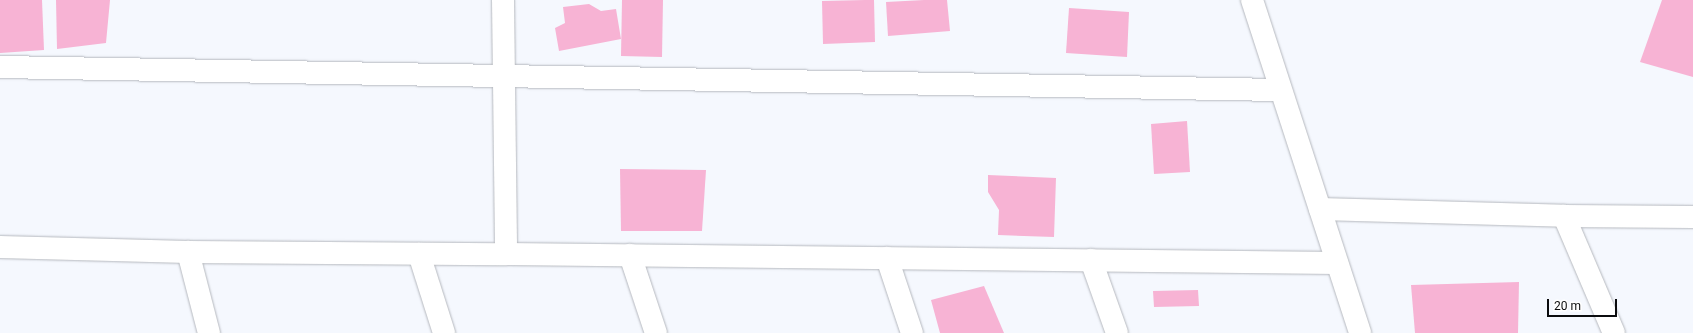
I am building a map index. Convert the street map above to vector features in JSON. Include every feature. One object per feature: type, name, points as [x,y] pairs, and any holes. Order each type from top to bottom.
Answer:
[{"type":"street","points":[[503,0],[506,254]]},
{"type":"street","points":[[1252,0],[1360,333]]},
{"type":"street","points":[[0,67],[1280,90]]},
{"type":"street","points":[[1320,209],[1564,216],[1693,217]]},
{"type":"street","points":[[1564,216],[1614,333]]},
{"type":"street","points":[[0,246],[188,252],[630,255],[1337,263]]},
{"type":"street","points":[[188,252],[209,333]]},
{"type":"street","points":[[419,254],[444,333]]},
{"type":"street","points":[[630,255],[656,333]]},
{"type":"street","points":[[887,258],[912,333]]},
{"type":"street","points":[[1091,260],[1117,333]]},
{"type":"building","points":[[0,0],[42,0],[44,50],[0,53]]},
{"type":"building","points":[[56,0],[110,0],[106,43],[57,49]]},
{"type":"building","points":[[622,0],[663,0],[662,57],[621,56]]},
{"type":"building","points":[[874,0],[875,42],[823,44],[822,1]]},
{"type":"building","points":[[947,0],[950,31],[888,36],[886,2]]},
{"type":"building","points":[[1662,0],[1693,0],[1693,77],[1640,62]]},
{"type":"building","points":[[589,4],[601,11],[616,9],[621,39],[559,51],[555,28],[565,23],[563,7]]},
{"type":"building","points":[[1069,8],[1129,12],[1127,57],[1066,53]]},
{"type":"building","points":[[1187,121],[1190,172],[1154,174],[1151,124]]},
{"type":"building","points":[[620,169],[706,170],[702,231],[621,231]]},
{"type":"building","points":[[988,175],[1056,178],[1054,237],[998,235],[999,210],[988,192]]},
{"type":"building","points":[[1519,282],[1518,333],[1415,333],[1411,285]]},
{"type":"building","points":[[984,286],[1004,333],[940,333],[931,300]]},
{"type":"building","points":[[1198,290],[1199,306],[1154,307],[1153,291]]}]
